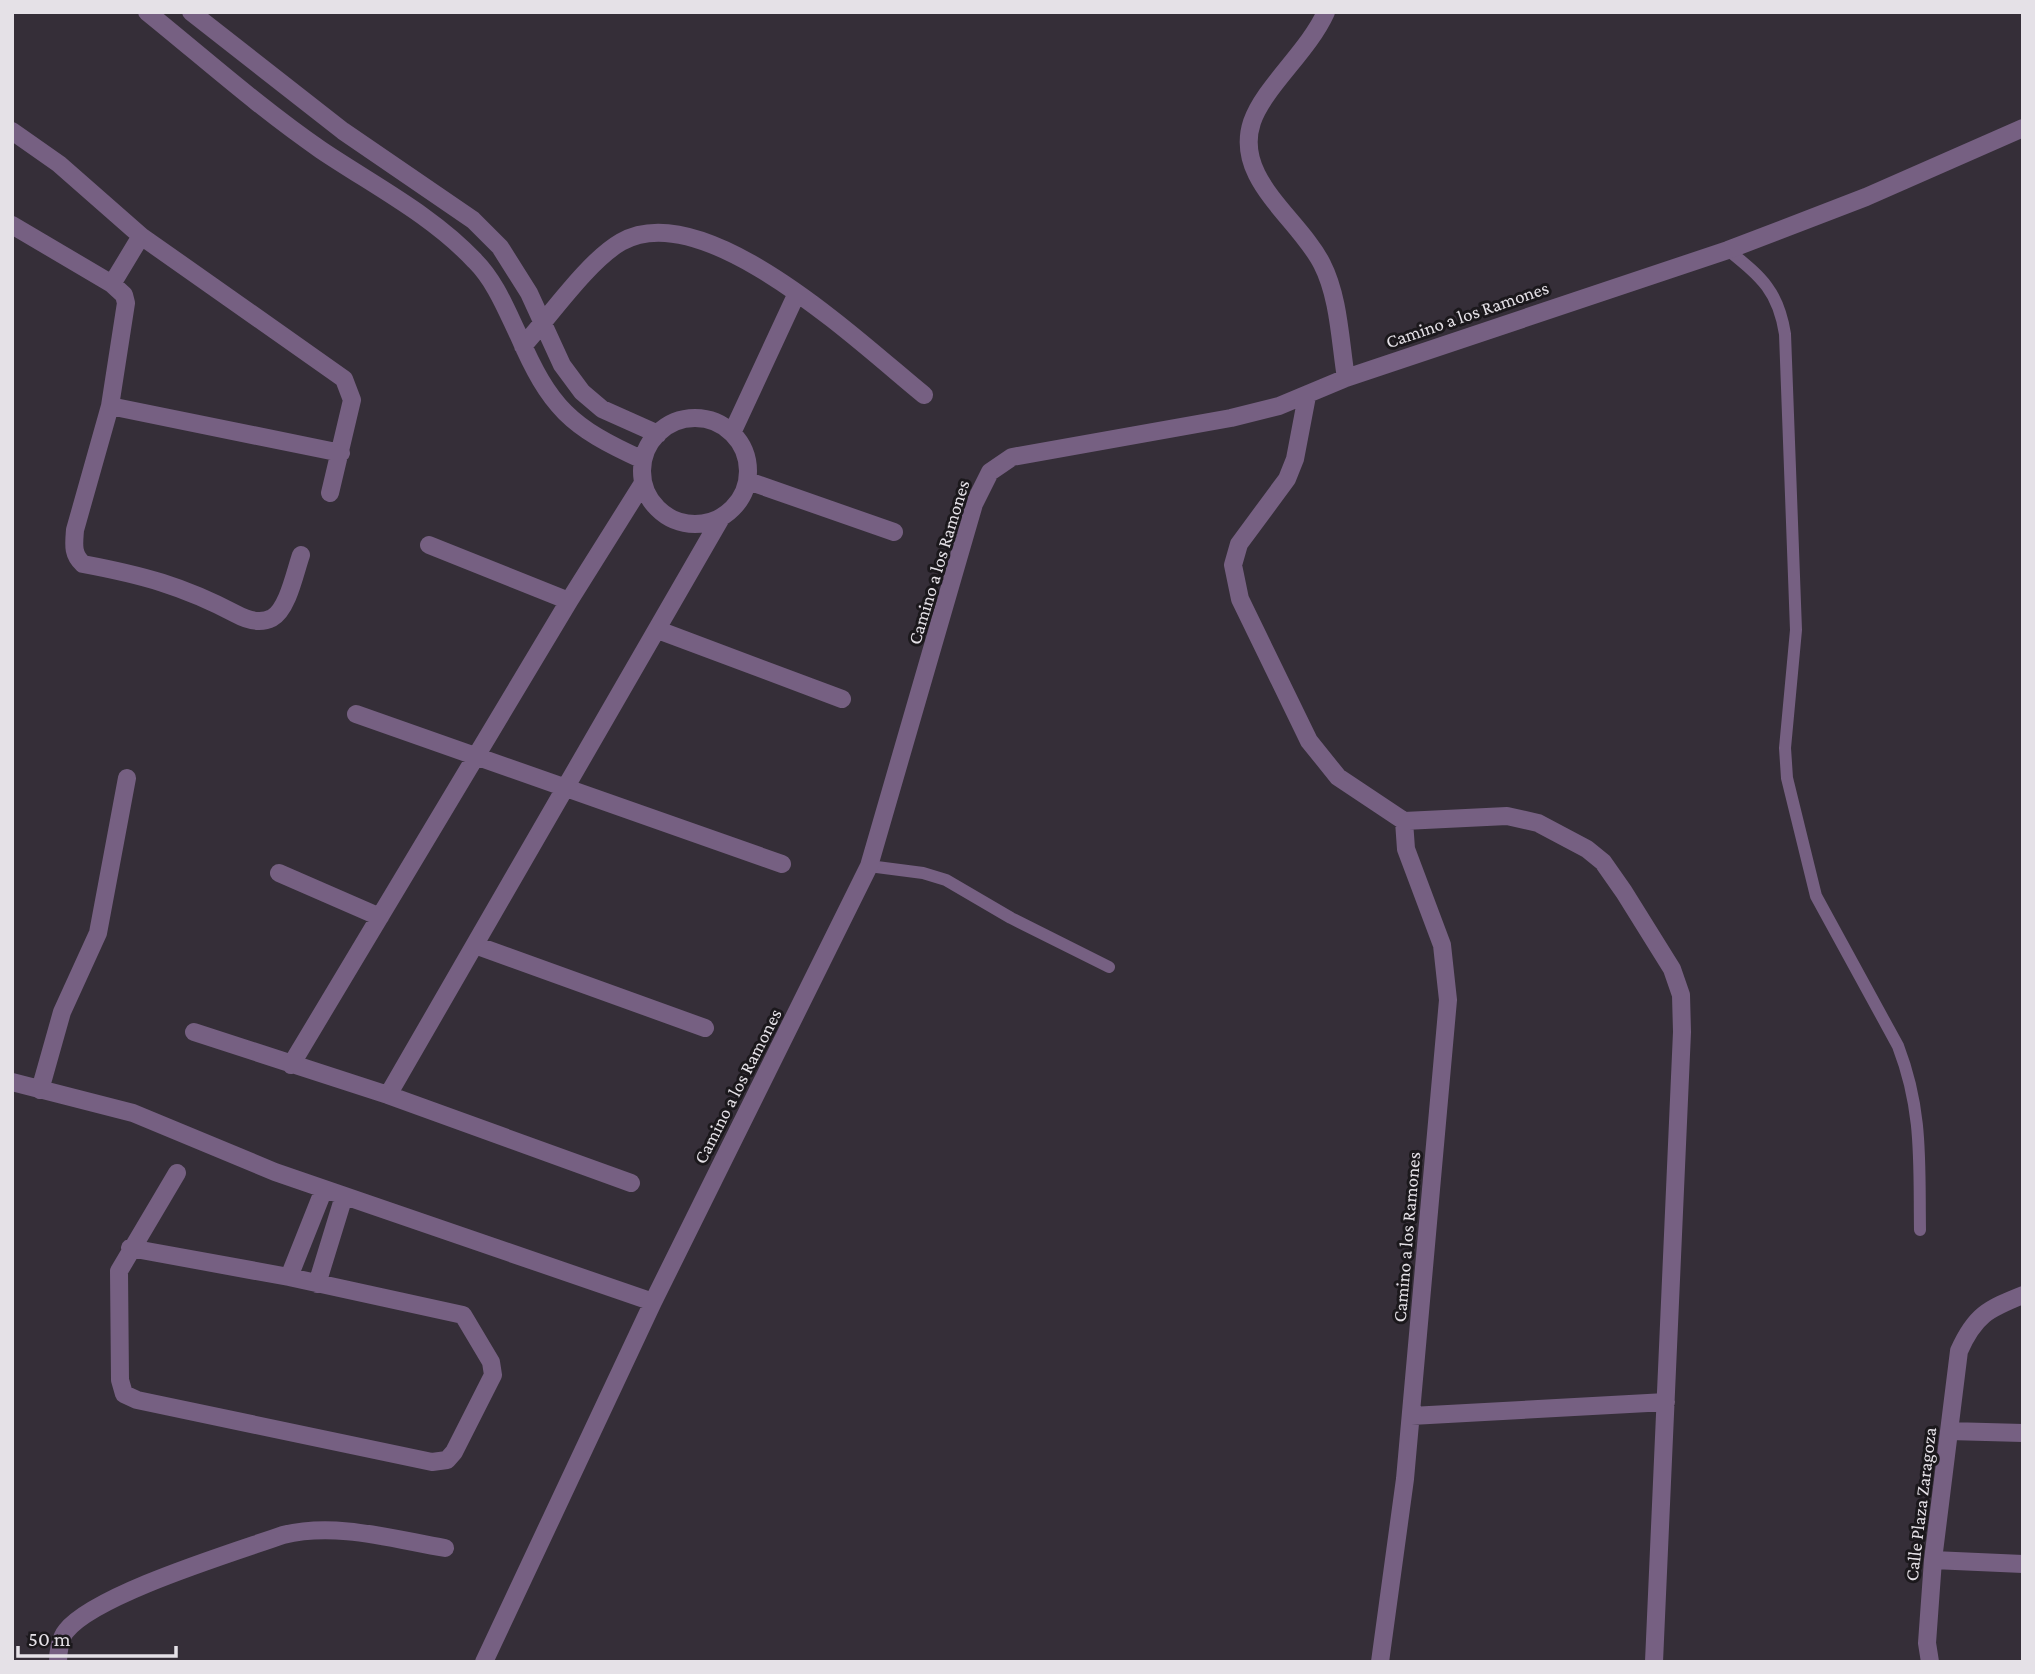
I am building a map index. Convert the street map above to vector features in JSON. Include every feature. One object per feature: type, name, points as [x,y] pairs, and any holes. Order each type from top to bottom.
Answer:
[{"type":"street","points":[[147,12],[318,148],[451,238],[478,263],[502,300],[538,379],[571,421],[599,440],[643,460]]},
{"type":"street","points":[[191,12],[343,131],[473,220],[500,247],[529,293],[562,365],[582,392],[602,410],[658,433]]},
{"type":"street","points":[[1326,12],[1316,34],[1262,104],[1253,121],[1248,142],[1252,164],[1264,187],[1322,264],[1331,287],[1346,378]]},
{"type":"street","points":[[269,109],[286,86]]},
{"type":"street","name":"Camino a los Ramones","points":[[484,1662],[653,1301],[869,866],[974,504],[990,472],[1012,457],[1231,418],[1279,406],[1346,378],[1728,250],[1866,197],[2023,128]]},
{"type":"street","points":[[12,131],[59,164],[141,236],[344,379],[352,400],[330,493]]},
{"type":"street","points":[[12,225],[112,284],[124,295],[127,311],[110,406],[75,530],[73,547],[77,558],[83,564],[177,585],[248,620],[263,621],[274,617],[281,609],[301,555]]},
{"type":"street","points":[[523,346],[606,252],[624,240],[653,233],[688,235],[722,246],[797,293],[924,395]]},
{"type":"street","points":[[112,284],[141,236]]},
{"type":"street","points":[[732,433],[797,293]]},
{"type":"street","points":[[1307,396],[1295,459],[1287,479],[1239,544],[1234,555],[1234,576],[1260,642],[1316,751],[1338,777],[1404,821],[1507,816],[1538,823],[1565,836],[1603,862],[1658,942],[1681,995],[1682,1032],[1654,1662]]},
{"type":"street","points":[[110,406],[341,453]]},
{"type":"street","points":[[388,1096],[721,518],[738,503],[748,481],[748,464],[742,447],[732,433],[715,422],[695,419],[675,422],[658,433],[643,460],[643,483],[654,505],[673,520],[697,525],[721,518]]},
{"type":"street","points":[[748,481],[894,531]]},
{"type":"street","points":[[291,1065],[569,601],[643,483]]},
{"type":"street","points":[[429,545],[569,601]]},
{"type":"street","points":[[658,630],[842,699]]},
{"type":"street","points":[[356,713],[782,864]]},
{"type":"street","points":[[40,1090],[62,1012],[98,933],[127,778]]},
{"type":"street","name":"Camino a los Ramones","points":[[1380,1662],[1398,1545],[1448,1000],[1442,946],[1406,849],[1404,821]]},
{"type":"street","points":[[279,873],[380,917]]},
{"type":"street","points":[[475,945],[705,1028]]},
{"type":"street","points":[[194,1032],[388,1096],[631,1183]]},
{"type":"street","points":[[12,1082],[133,1113],[324,1189],[653,1301]]},
{"type":"street","points":[[130,1248],[463,1315],[491,1362],[493,1375],[454,1452],[447,1460],[432,1462],[137,1400],[124,1394],[120,1380],[119,1271],[130,1248],[177,1173]]},
{"type":"street","points":[[289,1278],[324,1189]]},
{"type":"street","points":[[317,1284],[344,1196]]},
{"type":"street","name":"Calle Plaza Zaragoza","points":[[1930,1662],[1928,1634],[1933,1560],[1959,1351],[1969,1328],[1981,1315],[2023,1295]]},
{"type":"street","points":[[1411,1416],[1666,1402]]},
{"type":"street","points":[[1949,1431],[2023,1433]]},
{"type":"street","points":[[58,1662],[64,1632],[88,1615],[131,1591],[283,1535],[305,1529],[328,1529],[445,1548]]},
{"type":"street","points":[[1933,1560],[2023,1564]]},
{"type":"lane","points":[[1728,250],[1765,281],[1776,298],[1785,334],[1796,629],[1785,748],[1793,809],[1816,896],[1898,1046],[1908,1072],[1918,1115],[1920,1230]]},
{"type":"lane","points":[[869,866],[923,873],[946,880],[1011,918],[1109,967]]}]
